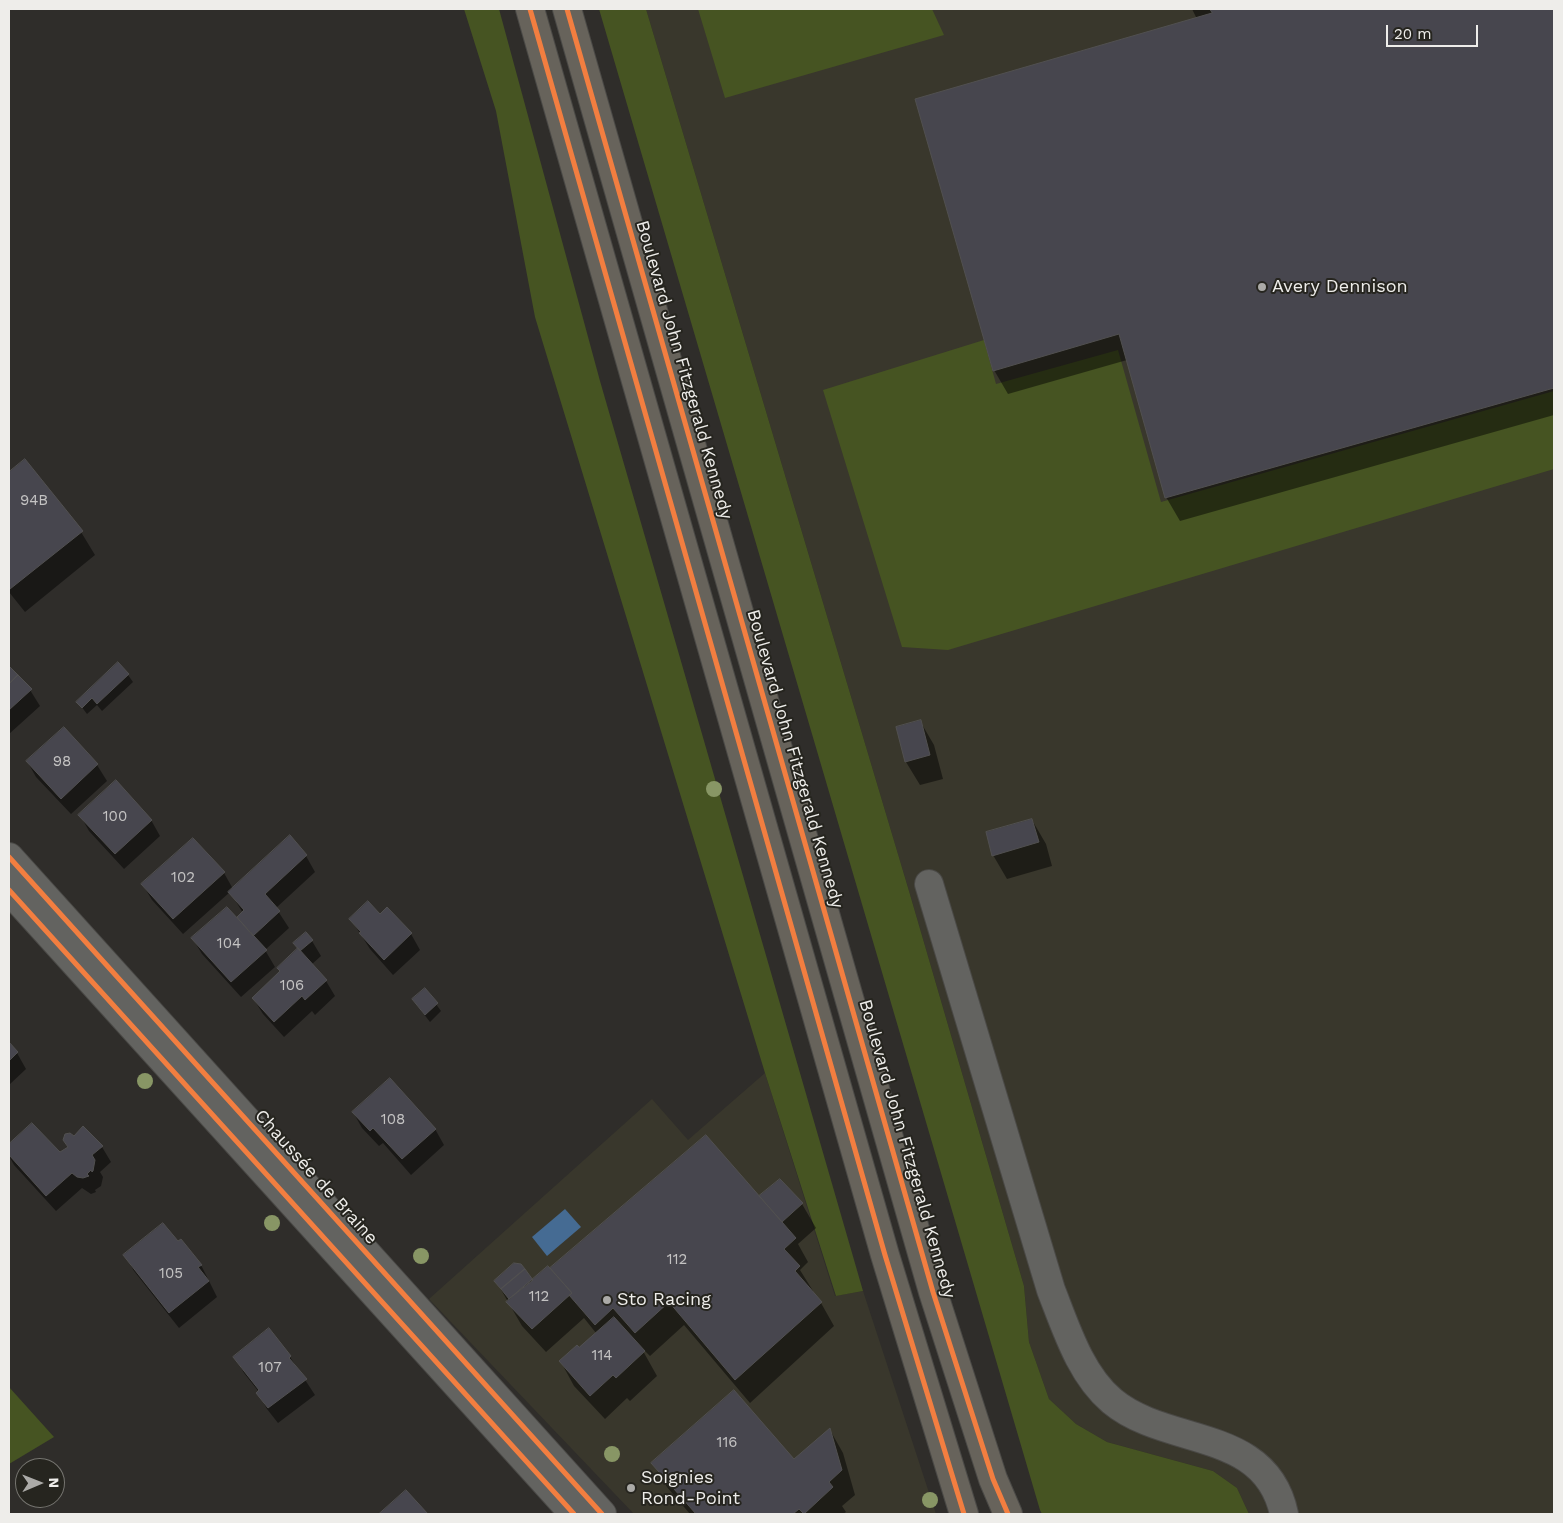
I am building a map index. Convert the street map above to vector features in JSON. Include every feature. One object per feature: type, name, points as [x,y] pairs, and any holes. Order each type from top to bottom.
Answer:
[{"type":"main road","points":[[530,9],[885,1255],[964,1514]]},
{"type":"main road","name":"Boulevard John Fitzgerald Kennedy","points":[[567,9],[933,1292],[993,1479],[1008,1514]]},
{"type":"street","name":"Chaussée de Braine","points":[[9,857],[602,1514]]},
{"type":"street","points":[[929,884],[1051,1290],[1069,1338],[1092,1379],[1112,1401],[1143,1421],[1208,1439],[1240,1453],[1266,1474],[1278,1493],[1284,1514]]},
{"type":"street","name":"Chaussée de Braine","points":[[9,890],[574,1514]]},
{"type":"shaded area","points":[[646,9],[1554,9],[1554,1514],[1249,1514],[1237,1488],[1213,1471],[1107,1442],[1076,1424],[1049,1399],[1029,1342],[1024,1286],[909,891]]},
{"type":"shaded area","points":[[765,1073],[835,1296],[863,1291],[936,1514],[634,1514],[429,1299],[652,1099],[688,1140]]},
{"type":"green space","points":[[464,9],[499,9],[600,381],[863,1291],[836,1296],[765,1073],[535,317],[496,111]]},
{"type":"green space","points":[[599,9],[646,9],[909,891],[1024,1286],[1029,1342],[1049,1399],[1076,1424],[1107,1442],[1213,1471],[1237,1488],[1249,1514],[1042,1514],[1040,1510]]},
{"type":"green space","points":[[698,9],[932,9],[944,35],[725,98]]},
{"type":"green space","points":[[984,340],[996,384],[1118,350],[1161,502],[1554,391],[1554,469],[948,650],[902,647],[823,390]]},
{"type":"green space","points":[[9,1387],[54,1437],[19,1458],[15,1458],[15,1460],[9,1464]]},
{"type":"water","points":[[565,1209],[581,1227],[547,1256],[532,1237]]},
{"type":"building","name":"Avery Dennison","points":[[1210,9],[1554,9],[1554,388],[1165,498],[1119,334],[993,371],[915,99],[1212,13]]},
{"type":"building","points":[[25,459],[83,531],[10,589],[9,472]]},
{"type":"building","points":[[118,662],[129,674],[97,704],[92,698],[82,708],[76,702]]},
{"type":"building","points":[[9,666],[18,675],[9,684]]},
{"type":"building","points":[[18,675],[32,689],[9,710],[9,684]]},
{"type":"building","points":[[921,720],[930,755],[905,762],[896,727]]},
{"type":"building","points":[[64,727],[98,764],[61,799],[26,761]]},
{"type":"building","points":[[116,780],[152,820],[115,854],[78,815]]},
{"type":"building","points":[[1032,819],[1039,842],[992,856],[986,832]]},
{"type":"building","points":[[290,835],[307,855],[265,894],[280,911],[253,936],[237,917],[244,910],[228,892]]},
{"type":"building","points":[[193,838],[225,872],[173,919],[141,884]]},
{"type":"building","points":[[368,901],[380,914],[387,907],[412,933],[384,960],[349,919]]},
{"type":"building","points":[[227,907],[267,950],[231,982],[191,938]]},
{"type":"building","points":[[306,932],[313,940],[300,951],[293,943]]},
{"type":"building","points":[[298,948],[327,980],[305,1000],[302,996],[274,1022],[252,998],[280,971],[277,968]]},
{"type":"building","points":[[425,988],[438,1003],[425,1015],[412,999]]},
{"type":"building","points":[[9,1042],[18,1052],[9,1061]]},
{"type":"building","points":[[390,1078],[436,1129],[402,1159],[373,1128],[370,1131],[352,1112]]},
{"type":"building","points":[[32,1123],[60,1152],[68,1147],[63,1140],[65,1134],[70,1133],[74,1136],[83,1126],[103,1146],[92,1155],[95,1160],[93,1171],[91,1170],[87,1174],[89,1176],[77,1177],[72,1173],[46,1196],[9,1155],[9,1144]]},
{"type":"building","points":[[706,1135],[796,1238],[784,1249],[800,1266],[795,1271],[822,1302],[735,1380],[669,1302],[635,1333],[613,1308],[595,1325],[569,1295],[572,1293],[550,1268]]},
{"type":"building","points":[[780,1179],[803,1203],[782,1222],[759,1196]]},
{"type":"building","points":[[163,1223],[178,1241],[181,1239],[202,1265],[198,1267],[209,1281],[169,1313],[123,1255]]},
{"type":"building","points":[[514,1263],[521,1264],[525,1269],[501,1289],[494,1281]]},
{"type":"building","points":[[548,1266],[572,1293],[532,1329],[506,1302]]},
{"type":"building","points":[[525,1269],[533,1280],[509,1299],[501,1289]]},
{"type":"building","points":[[614,1317],[645,1351],[616,1378],[613,1375],[590,1396],[559,1361],[577,1345],[579,1347]]},
{"type":"building","points":[[269,1328],[291,1356],[289,1358],[307,1379],[268,1408],[256,1393],[259,1390],[233,1357]]},
{"type":"building","points":[[734,1390],[794,1459],[830,1428],[842,1470],[829,1482],[833,1487],[804,1514],[799,1509],[793,1514],[696,1514],[651,1463]]},
{"type":"building","points":[[406,1490],[428,1514],[379,1514]]},
{"type":"cycle path","points":[[530,9],[885,1255],[964,1514]]},
{"type":"cycle path","points":[[567,9],[933,1292],[993,1479],[1008,1514]]},
{"type":"cycle path","points":[[9,857],[602,1514]]},
{"type":"cycle path","points":[[9,890],[574,1514]]},
{"type":"place","name":"Avery Dennison","points":[[1262,287]]},
{"type":"place","name":"Sto Racing","points":[[607,1300]]},
{"type":"place","name":"Soignies Rond-Point","points":[[631,1488]]}]
